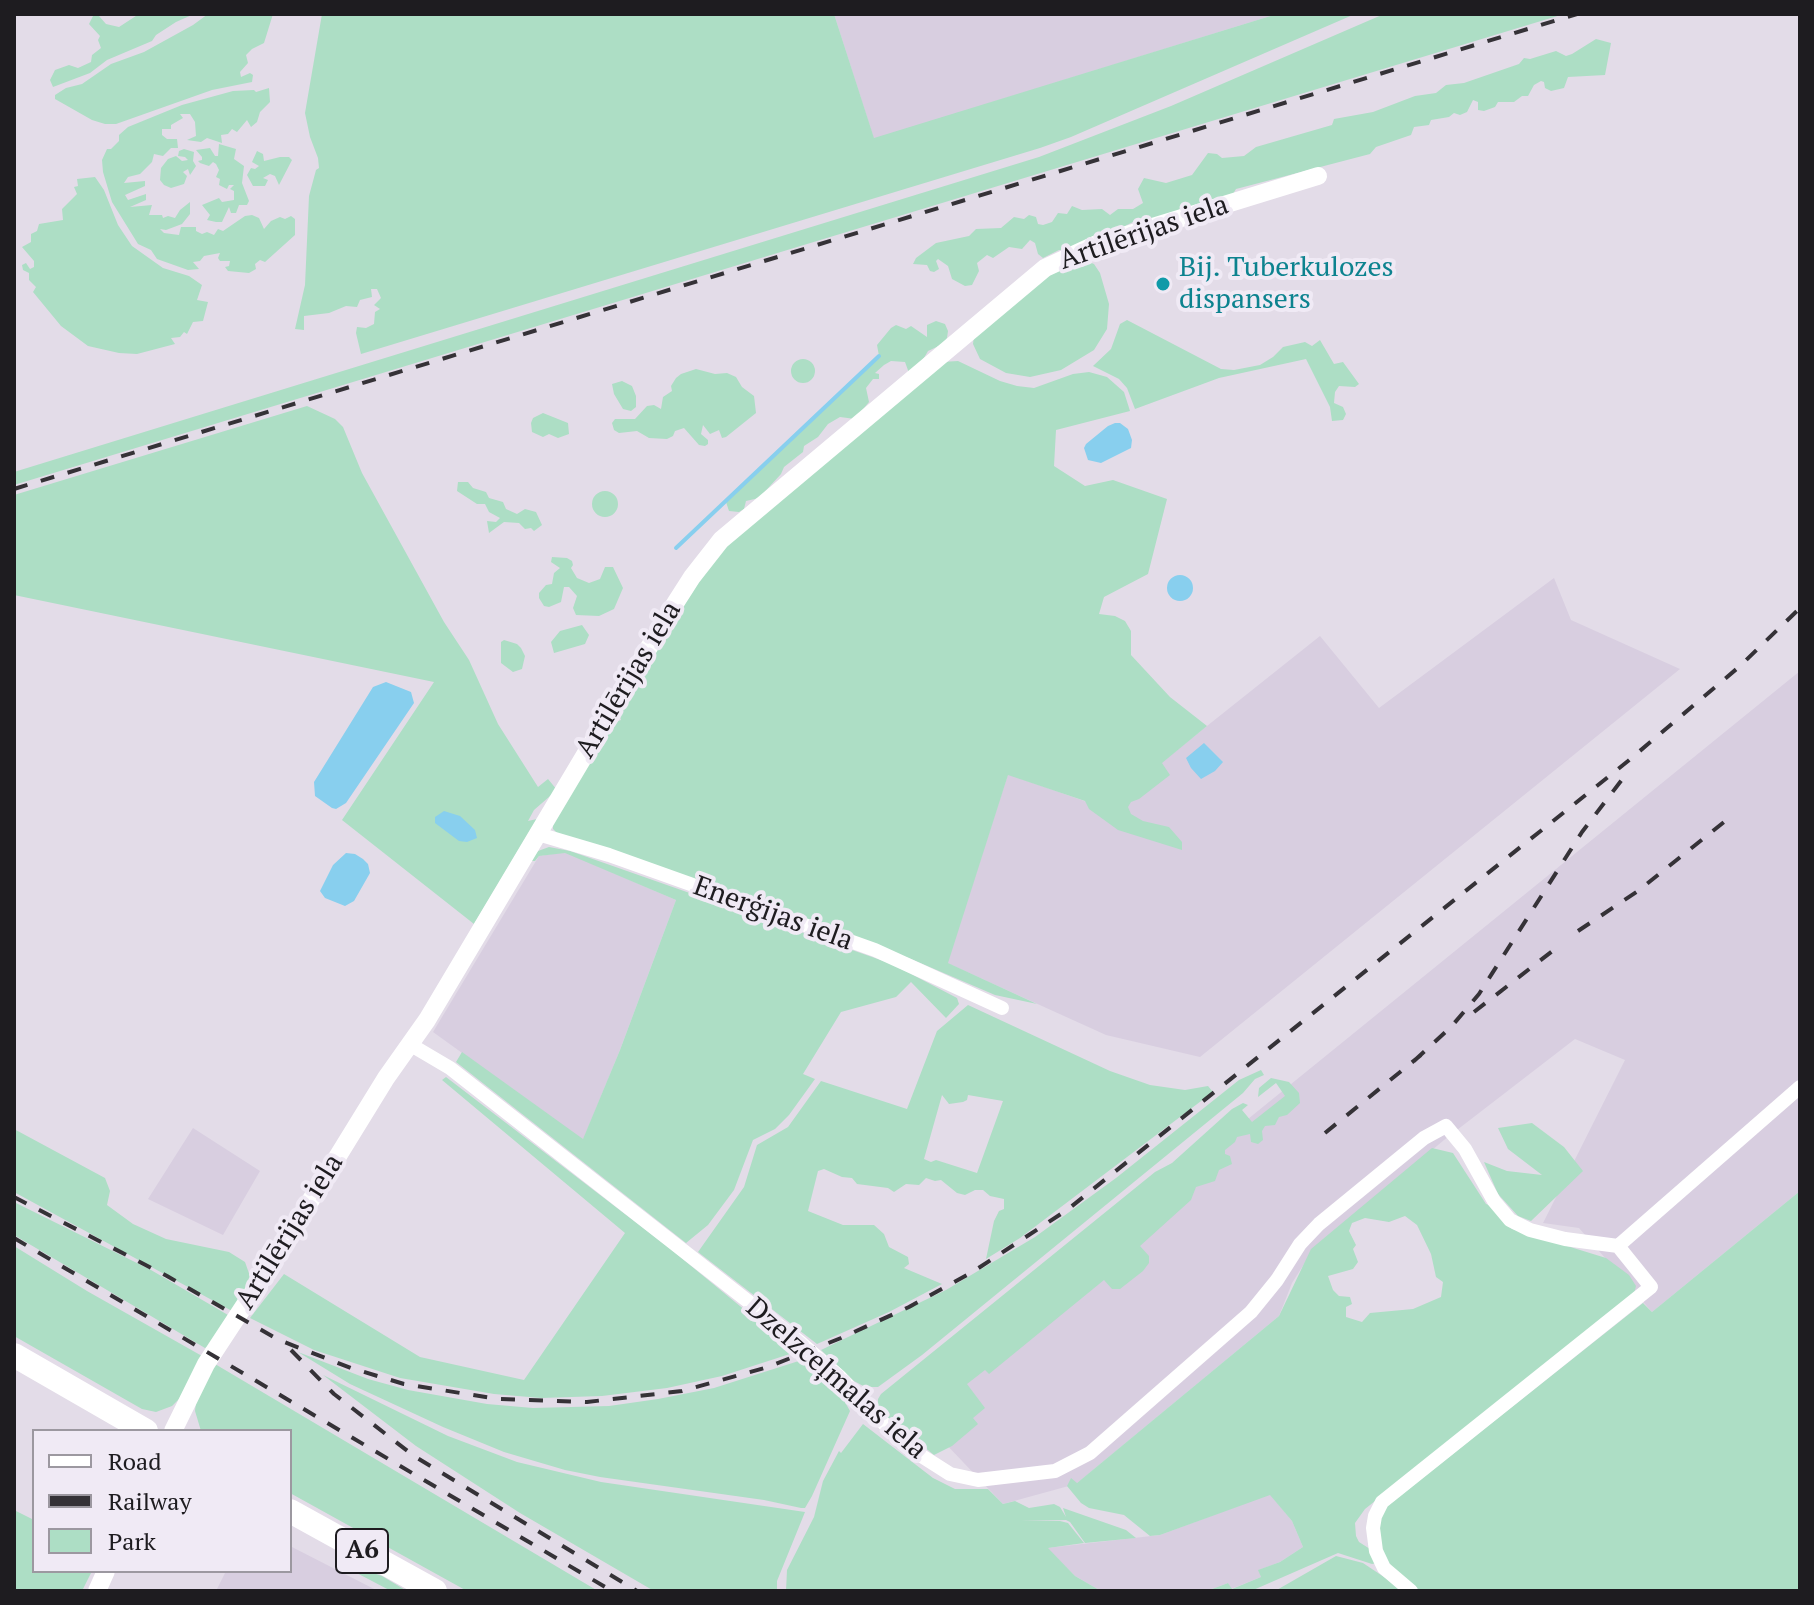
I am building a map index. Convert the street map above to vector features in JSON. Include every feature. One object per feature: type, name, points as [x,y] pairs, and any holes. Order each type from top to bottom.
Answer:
[{"type":"highway","points":[[14,1355],[143,1429]]},
{"type":"highway","name":"A6","points":[[292,1512],[435,1591]]},
{"type":"street","name":"Artilērijas iela","points":[[174,1429],[206,1364],[386,1078],[411,1045],[692,577],[721,540],[1045,268],[1097,244],[1318,176]]},
{"type":"street","name":"Enerģijas iela","points":[[538,834],[609,855],[875,950],[1002,1008]]},
{"type":"street","name":"Dzelzceļmalas iela","points":[[411,1045],[450,1068],[777,1324],[840,1377],[892,1432],[917,1453],[950,1474],[978,1480],[1055,1471],[1090,1453],[1251,1312],[1300,1244],[1319,1224],[1424,1138],[1446,1126],[1465,1149],[1494,1201],[1510,1220],[1530,1230],[1565,1239],[1618,1246]]},
{"type":"street","points":[[1411,1591],[1384,1568],[1376,1551],[1373,1528],[1382,1502],[1651,1287],[1618,1246],[1800,1087]]},
{"type":"shaded area","points":[[834,14],[1277,14],[874,139]]},
{"type":"shaded area","points":[[1554,578],[1571,620],[1680,669],[1200,1057],[1106,1035],[947,963],[1008,774],[1104,808],[1320,636],[1379,708]]},
{"type":"shaded area","points":[[1800,671],[1800,1191],[1652,1312],[1579,1228],[1543,1223],[1625,1060],[1575,1039],[1444,1140],[1311,1253],[1292,1283],[1279,1316],[1076,1484],[1003,1504],[903,1399]]},
{"type":"shaded area","points":[[565,852],[676,900],[583,1140],[433,1032],[539,856]]},
{"type":"shaded area","points":[[193,1128],[260,1171],[223,1235],[148,1199]]},
{"type":"shaded area","points":[[1270,1494],[1292,1521],[1303,1547],[1280,1562],[1259,1570],[1261,1577],[1231,1589],[1228,1583],[1207,1591],[1101,1591],[1075,1576],[1047,1548],[1160,1535]]},
{"type":"shaded area","points":[[292,1547],[378,1591],[216,1591],[225,1573],[292,1573]]},
{"type":"green space","points":[[139,14],[194,14],[176,22],[152,41],[107,60],[90,73],[53,87],[50,80],[55,70],[69,65],[78,68],[91,62],[92,55],[101,48],[100,36],[89,24],[93,16],[119,27]]},
{"type":"green space","points":[[208,14],[273,14],[264,43],[246,55],[248,63],[240,72],[241,77],[250,73],[253,75],[252,82],[212,90],[116,124],[92,120],[55,99],[55,95],[66,88],[82,84],[111,64],[144,52]]},
{"type":"green space","points":[[322,14],[834,14],[874,138],[1277,14],[1355,14],[1040,148],[361,354],[357,327],[366,328],[374,324],[375,312],[380,309],[374,305],[381,298],[377,289],[371,289],[372,297],[360,300],[357,307],[346,306],[329,313],[304,316],[304,330],[295,329],[305,285],[309,196],[319,168],[305,113]]},
{"type":"green space","points":[[1384,14],[1564,14],[14,485],[14,472],[1039,157],[1171,106]]},
{"type":"green space","points":[[1596,39],[1611,43],[1605,75],[1568,77],[1564,88],[1551,91],[1541,81],[1534,85],[1528,96],[1514,102],[1498,102],[1495,107],[1484,111],[1478,110],[1478,102],[1473,100],[1467,112],[1460,115],[1454,113],[1431,120],[1429,125],[1414,127],[1411,135],[1376,147],[1370,154],[1236,189],[1233,194],[1197,206],[1181,207],[1178,211],[1151,220],[1135,221],[1115,231],[1109,228],[1105,233],[1068,250],[1059,250],[1043,258],[1030,240],[1022,249],[1009,247],[993,258],[987,255],[977,263],[979,271],[972,285],[965,286],[952,279],[948,266],[938,259],[939,269],[934,272],[927,265],[913,264],[916,258],[936,243],[969,236],[976,229],[1001,228],[1014,217],[1024,219],[1029,215],[1036,217],[1038,224],[1043,225],[1052,222],[1058,213],[1067,214],[1072,206],[1082,210],[1102,209],[1110,215],[1118,209],[1133,209],[1143,203],[1138,189],[1144,178],[1166,183],[1192,175],[1208,153],[1222,158],[1244,156],[1256,147],[1332,125],[1334,119],[1373,112],[1415,96],[1436,93],[1446,85],[1464,83],[1519,64],[1524,58],[1556,51],[1566,56]]},
{"type":"green space","points":[[269,88],[270,102],[260,112],[257,122],[251,127],[247,120],[237,132],[232,129],[228,134],[221,135],[222,143],[207,138],[201,142],[187,140],[196,136],[195,122],[190,114],[180,114],[183,118],[171,125],[171,129],[162,129],[162,135],[167,139],[177,139],[178,148],[171,148],[163,156],[154,154],[152,162],[140,174],[128,177],[124,183],[145,181],[145,186],[125,195],[128,200],[146,194],[146,200],[130,207],[152,205],[149,215],[162,215],[163,218],[175,218],[190,202],[190,214],[182,224],[160,229],[164,233],[179,235],[181,227],[196,227],[196,231],[202,234],[207,232],[214,235],[218,229],[223,231],[245,216],[252,215],[259,218],[264,229],[271,221],[291,216],[295,219],[295,235],[265,262],[260,260],[255,264],[256,269],[249,273],[228,271],[225,267],[229,266],[230,261],[220,261],[220,253],[193,262],[199,269],[188,270],[157,259],[151,250],[138,244],[112,202],[103,172],[102,160],[107,149],[119,141],[119,135],[128,127],[182,105],[233,91],[256,92]]},
{"type":"green space","points":[[219,144],[236,149],[234,159],[244,166],[242,183],[249,201],[247,205],[239,205],[236,213],[231,213],[229,207],[222,222],[216,222],[207,220],[210,215],[202,205],[219,198],[222,202],[234,200],[234,191],[230,189],[234,185],[229,185],[227,189],[219,185],[216,164],[213,162],[209,166],[200,163],[198,161],[202,157],[196,150],[210,148],[218,156]]},
{"type":"green space","points":[[179,151],[194,152],[196,166],[190,175],[188,169],[183,172],[187,176],[184,184],[171,188],[164,185],[160,180],[161,168],[168,159],[176,156],[182,161],[188,160],[178,156]]},
{"type":"green space","points":[[257,151],[263,154],[264,161],[280,157],[292,160],[279,185],[275,176],[270,174],[263,178],[268,180],[265,186],[253,186],[247,175],[251,168],[259,166],[252,162]]},
{"type":"green space","points":[[95,177],[104,190],[118,225],[132,246],[163,268],[189,276],[202,285],[197,300],[208,302],[203,321],[193,322],[187,334],[184,332],[180,337],[171,338],[175,344],[137,354],[88,346],[61,326],[33,292],[36,287],[22,265],[26,263],[30,269],[34,267],[34,261],[22,247],[31,242],[31,234],[37,231],[39,224],[63,220],[62,209],[77,194],[74,187],[78,186],[77,179]]},
{"type":"green space","points":[[1082,259],[1094,264],[1100,273],[1109,304],[1107,329],[1094,350],[1061,370],[1030,377],[1006,373],[980,359],[973,344],[974,336],[1046,277]]},
{"type":"green space","points":[[1127,320],[1221,369],[1260,365],[1283,347],[1305,342],[1312,346],[1320,340],[1334,364],[1343,362],[1359,384],[1355,387],[1339,386],[1335,392],[1334,403],[1343,407],[1346,414],[1343,420],[1332,421],[1330,407],[1306,359],[1219,378],[1135,409],[1127,388],[1119,379],[1093,366],[1111,349],[1120,324]]},
{"type":"green space","points":[[936,321],[945,324],[948,331],[943,344],[928,351],[921,363],[909,373],[905,362],[891,361],[884,365],[875,373],[879,374],[879,379],[873,379],[866,388],[869,402],[855,419],[840,417],[828,424],[818,437],[804,446],[803,452],[784,467],[759,498],[746,501],[744,509],[739,512],[729,511],[726,502],[879,356],[877,345],[891,328],[896,325],[906,329],[911,326],[927,337],[927,325]]},
{"type":"green space","points":[[803,359],[811,363],[815,371],[811,379],[803,383],[795,379],[791,371],[795,363]]},
{"type":"green space","points":[[958,361],[1017,386],[1034,388],[1073,374],[1089,372],[1107,377],[1124,392],[1130,411],[1056,430],[1054,466],[1085,486],[1113,480],[1167,499],[1148,574],[1104,597],[1099,614],[1125,621],[1131,631],[1131,655],[1170,697],[1207,726],[1162,763],[1170,775],[1128,807],[1131,814],[1143,821],[1169,827],[1182,842],[1182,850],[1118,830],[1089,809],[1085,801],[1008,775],[948,963],[1037,1004],[995,995],[911,959],[553,829],[553,823],[612,723],[621,720],[618,709],[721,547],[942,362]]},
{"type":"green space","points":[[696,369],[736,377],[742,387],[754,396],[756,413],[722,438],[719,430],[710,434],[703,425],[701,434],[708,440],[705,446],[699,445],[684,428],[667,439],[649,438],[637,431],[619,433],[614,430],[612,423],[615,419],[635,419],[647,406],[654,405],[661,409],[663,397],[672,391],[671,386],[676,378]]},
{"type":"green space","points":[[622,381],[632,386],[636,396],[636,407],[631,411],[623,409],[614,394],[612,384]]},
{"type":"green space","points":[[307,406],[335,419],[343,427],[362,473],[444,622],[469,660],[498,724],[538,787],[548,779],[557,790],[534,810],[528,821],[537,819],[474,924],[342,820],[434,682],[14,595],[14,495]]},
{"type":"green space","points":[[543,413],[568,423],[569,434],[558,438],[532,432],[533,418]]},
{"type":"green space","points":[[458,482],[468,482],[517,514],[525,509],[536,512],[542,525],[534,531],[525,529],[519,523],[504,522],[489,533],[487,521],[496,522],[500,518],[489,512],[485,504],[477,504],[457,491]]},
{"type":"green space","points":[[605,491],[614,495],[618,504],[614,513],[605,517],[596,513],[592,504],[596,495]]},
{"type":"green space","points":[[552,557],[572,561],[571,568],[577,578],[589,583],[600,579],[605,567],[613,567],[623,588],[614,609],[599,616],[576,615],[573,608],[577,596],[569,587],[564,587],[561,602],[544,606],[539,593],[546,585],[552,584],[554,573],[560,568],[551,562]]},
{"type":"green space","points":[[582,625],[589,635],[585,644],[554,653],[551,642],[560,631]]},
{"type":"green space","points":[[504,640],[521,648],[525,656],[522,669],[513,672],[501,663],[501,642]]},
{"type":"green space","points":[[549,847],[570,851],[892,964],[957,998],[959,1004],[946,1018],[911,982],[896,997],[841,1012],[803,1074],[815,1079],[775,1129],[753,1140],[734,1190],[708,1225],[686,1243],[456,1062],[462,1052],[583,1139],[676,900],[565,853],[539,856],[535,861],[530,861],[538,851]]},
{"type":"green space","points":[[968,1005],[1110,1071],[1150,1085],[1185,1090],[1208,1086],[1213,1092],[1020,1238],[986,1259],[994,1221],[999,1211],[1004,1209],[1004,1199],[990,1196],[983,1190],[965,1195],[957,1193],[941,1180],[926,1178],[919,1185],[906,1184],[894,1192],[888,1188],[857,1184],[852,1178],[824,1169],[818,1171],[808,1211],[843,1225],[874,1225],[884,1234],[889,1247],[908,1257],[909,1264],[904,1268],[942,1284],[817,1344],[698,1252],[744,1187],[757,1145],[788,1127],[821,1081],[907,1109],[937,1031]],"holes":[[[942,1095],[949,1104],[963,1102],[968,1095],[1003,1101],[977,1173],[924,1159]]]},
{"type":"green space","points":[[1261,1070],[1264,1075],[1255,1079],[1243,1093],[922,1355],[878,1387],[865,1387],[854,1381],[821,1350],[946,1290],[1035,1237],[1116,1178],[1239,1080]]},
{"type":"green space","points":[[446,1077],[668,1247],[796,1352],[722,1376],[667,1388],[602,1396],[541,1398],[494,1394],[400,1378],[314,1350],[250,1318],[284,1274],[420,1357],[524,1380],[625,1233],[442,1080]]},
{"type":"green space","points":[[1271,1078],[1289,1082],[1299,1093],[1300,1103],[1287,1115],[1279,1117],[1275,1125],[1265,1126],[1263,1140],[1258,1144],[1251,1142],[1250,1134],[1237,1137],[1225,1150],[1232,1164],[1219,1170],[1215,1181],[1196,1187],[1191,1200],[1140,1246],[1149,1256],[1149,1263],[1143,1271],[1120,1289],[1112,1289],[1104,1280],[989,1374],[985,1370],[967,1384],[985,1408],[973,1418],[978,1424],[952,1446],[934,1455],[886,1416],[878,1406],[881,1394],[1155,1172],[1172,1163],[1232,1109],[1243,1103],[1248,1105],[1242,1110],[1252,1122],[1285,1096],[1276,1083],[1258,1097],[1259,1088]]},
{"type":"green space","points":[[1532,1123],[1564,1147],[1583,1171],[1531,1221],[1518,1216],[1498,1194],[1484,1162],[1507,1171],[1542,1175],[1508,1149],[1498,1128]]},
{"type":"green space","points":[[14,1129],[105,1178],[110,1191],[107,1205],[133,1224],[166,1239],[229,1252],[245,1262],[251,1279],[232,1311],[14,1192]]},
{"type":"green space","points":[[1432,1148],[1453,1153],[1486,1204],[1492,1206],[1512,1229],[1606,1258],[1629,1275],[1636,1286],[1634,1294],[1617,1309],[1365,1509],[1355,1523],[1356,1536],[1370,1549],[1377,1563],[1338,1553],[1251,1591],[1207,1591],[1228,1583],[1232,1589],[1261,1577],[1258,1570],[1280,1562],[1303,1547],[1292,1521],[1270,1495],[1150,1536],[1124,1515],[1089,1508],[1067,1486],[1071,1478],[1077,1483],[1279,1316],[1311,1249]],"holes":[[[1405,1216],[1417,1225],[1431,1254],[1436,1277],[1443,1282],[1441,1297],[1413,1309],[1370,1313],[1362,1322],[1346,1317],[1346,1307],[1352,1304],[1350,1297],[1339,1296],[1328,1276],[1353,1269],[1358,1262],[1353,1249],[1356,1245],[1349,1231],[1352,1223],[1365,1218],[1389,1222]]]},
{"type":"green space","points":[[1800,1191],[1800,1591],[1420,1591],[1392,1568],[1380,1548],[1380,1519],[1386,1507],[1643,1303],[1652,1312]]},
{"type":"green space","points":[[14,1202],[151,1270],[228,1315],[210,1345],[205,1348],[14,1235]]},
{"type":"green space","points":[[14,1246],[202,1356],[179,1399],[172,1406],[156,1412],[142,1409],[14,1336]]},
{"type":"green space","points":[[298,1352],[368,1379],[408,1390],[487,1404],[533,1408],[609,1406],[658,1399],[714,1388],[805,1359],[841,1395],[850,1411],[812,1496],[805,1508],[801,1508],[600,1477],[504,1452],[350,1384]]},
{"type":"green space","points":[[215,1364],[598,1591],[467,1591],[292,1494],[292,1429],[200,1429],[195,1411],[196,1402]]},
{"type":"green space","points":[[323,1375],[448,1436],[517,1462],[601,1482],[805,1512],[777,1581],[777,1591],[654,1591],[520,1513],[416,1446]]},
{"type":"green space","points":[[863,1424],[933,1478],[955,1489],[988,1489],[1003,1504],[1015,1501],[1029,1508],[1054,1504],[1066,1517],[1063,1508],[1126,1530],[1136,1538],[1085,1543],[1066,1520],[1021,1521],[1068,1523],[1084,1543],[1048,1548],[1075,1576],[1101,1591],[786,1591],[787,1570],[814,1517],[823,1481],[839,1451],[841,1453]]},
{"type":"green space","points":[[14,1510],[32,1519],[32,1573],[91,1573],[82,1591],[14,1591]]},
{"type":"green space","points":[[1336,1556],[1363,1563],[1405,1591],[1275,1591]]},
{"type":"green space","points":[[353,1566],[382,1576],[407,1591],[391,1591],[351,1570]]},
{"type":"water","points":[[1115,423],[1128,429],[1131,448],[1101,463],[1088,460],[1084,448],[1086,444]]},
{"type":"water","points":[[1180,575],[1189,579],[1193,588],[1189,597],[1180,601],[1171,597],[1167,588],[1171,579]]},
{"type":"water","points":[[386,682],[411,692],[414,703],[346,803],[332,808],[315,796],[314,782],[373,687]]},
{"type":"water","points":[[1204,743],[1223,762],[1201,779],[1186,758]]},
{"type":"water","points":[[444,811],[460,816],[475,830],[477,838],[459,841],[435,823],[435,817]]},
{"type":"water","points":[[346,853],[363,859],[370,873],[354,901],[345,906],[325,898],[320,891],[333,865]]},
{"type":"waterway","points":[[676,548],[879,356]]},
{"type":"railway","points":[[14,489],[1577,14]]},
{"type":"railway","points":[[14,1197],[167,1276],[279,1340],[351,1368],[404,1384],[498,1399],[587,1402],[682,1391],[768,1367],[909,1307],[974,1271],[1067,1210],[1628,761],[1740,666],[1800,608]]},
{"type":"railway","points":[[1414,1061],[1451,1027],[1479,994],[1582,832],[1627,773]]},
{"type":"railway","points":[[1578,931],[1638,891],[1729,818]]},
{"type":"railway","points":[[1474,1012],[1555,949]]},
{"type":"railway","points":[[1325,1133],[1421,1055]]},
{"type":"railway","points":[[14,1238],[612,1591]]},
{"type":"railway","points":[[291,1350],[334,1394],[414,1456],[637,1591]]},
{"type":"place","name":"Bij. Tuberkulozes dispansers","points":[[1163,284]]}]
